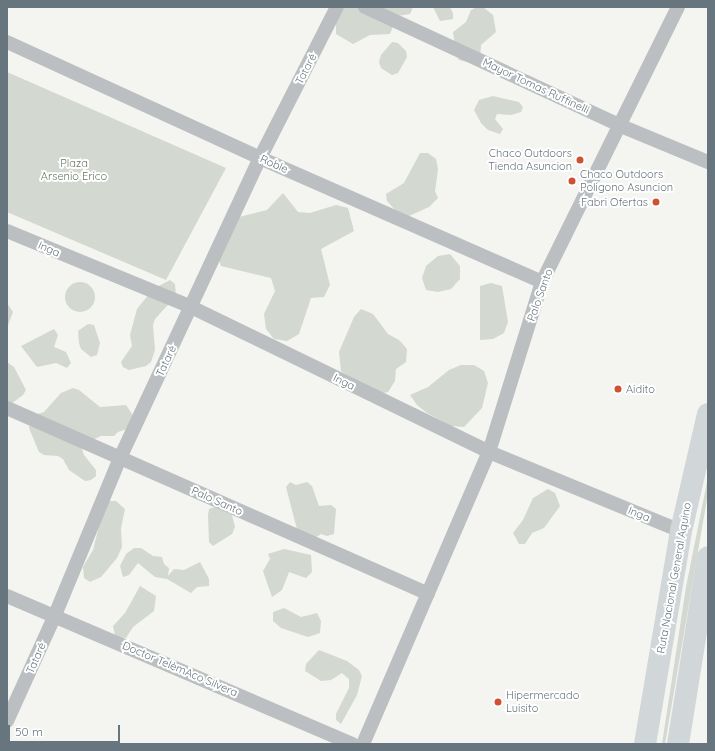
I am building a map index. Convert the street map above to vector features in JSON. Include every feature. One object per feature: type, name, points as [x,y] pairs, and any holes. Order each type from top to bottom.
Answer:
[{"type":"highway","name":"Ruta Nacional General Aquino","points":[[645,744],[681,532],[708,414]]},
{"type":"highway","points":[[678,744],[708,557]]},
{"type":"street","name":"Tataré","points":[[7,721],[55,615],[120,458],[260,158],[337,7]]},
{"type":"street","name":"Mayor Tomas Ruffinelli","points":[[365,7],[621,126],[708,162]]},
{"type":"street","name":"Palo Santo","points":[[363,744],[489,452],[542,282],[621,126],[678,7]]},
{"type":"street","name":"Roble","points":[[7,42],[260,158],[542,282]]},
{"type":"street","name":"Inga","points":[[7,231],[191,308],[489,452],[681,532]]},
{"type":"street","name":"Palo Santo","points":[[7,408],[428,594]]},
{"type":"street","name":"Doctor TelèmAco Silvera","points":[[7,596],[55,615],[353,744]]},
{"type":"green space","points":[[340,7],[413,7],[410,14],[397,16],[390,34],[370,35],[353,44],[336,34],[336,10]]},
{"type":"green space","points":[[433,7],[450,7],[453,13],[453,19],[440,21]]},
{"type":"green space","points":[[477,7],[483,7],[493,15],[496,32],[481,45],[480,58],[467,62],[459,60],[456,54],[453,32],[466,22],[471,10]]},
{"type":"green space","points":[[392,42],[398,43],[406,51],[407,57],[398,73],[392,75],[381,68],[379,62],[381,55]]},
{"type":"green space","name":"Plaza Arsenio Erico","points":[[7,72],[226,168],[166,280],[7,212]]},
{"type":"green space","points":[[493,96],[519,102],[523,107],[521,112],[511,115],[497,114],[495,119],[503,129],[500,134],[488,130],[481,123],[474,110],[479,100]]},
{"type":"green space","points":[[420,153],[428,153],[436,159],[438,169],[435,191],[438,198],[429,207],[409,216],[395,210],[387,201],[386,194],[404,183]]},
{"type":"green space","points":[[283,193],[298,212],[310,213],[336,205],[348,208],[354,231],[321,249],[330,285],[324,297],[311,298],[299,334],[287,341],[274,339],[266,329],[264,314],[275,291],[271,278],[221,266],[216,253],[231,219],[267,210]]},
{"type":"green space","points":[[450,254],[460,266],[460,279],[451,289],[438,292],[426,290],[422,278],[426,266],[438,256]]},
{"type":"green space","points":[[170,280],[175,284],[176,296],[155,319],[153,325],[155,350],[151,362],[146,366],[129,370],[123,367],[121,362],[132,346],[130,335],[137,309],[153,289]]},
{"type":"green space","points":[[80,282],[90,287],[95,297],[90,307],[80,312],[70,307],[65,297],[70,287]]},
{"type":"green space","points":[[491,283],[502,286],[508,322],[504,333],[493,339],[480,340],[480,286]]},
{"type":"green space","points":[[7,303],[13,312],[7,328]]},
{"type":"green space","points":[[361,309],[373,314],[388,334],[399,340],[407,349],[406,362],[396,369],[395,381],[388,392],[375,395],[341,371],[339,352],[354,317]]},
{"type":"green space","points":[[88,324],[94,325],[100,343],[97,355],[91,357],[81,349],[79,343],[78,331]]},
{"type":"green space","points":[[54,329],[58,335],[54,347],[66,352],[71,363],[67,368],[56,363],[37,367],[21,346]]},
{"type":"green space","points":[[7,362],[14,367],[26,390],[23,395],[7,407]]},
{"type":"green space","points":[[461,365],[474,365],[484,371],[488,383],[482,408],[464,427],[451,426],[427,413],[417,405],[410,395],[428,387],[449,370]]},
{"type":"green space","points":[[73,388],[79,390],[100,407],[126,405],[134,417],[130,428],[118,432],[114,436],[101,436],[85,443],[82,449],[84,455],[96,470],[96,476],[91,480],[85,481],[69,470],[63,459],[58,456],[44,455],[39,452],[29,428],[32,416],[44,412],[61,393]]},
{"type":"green space","points":[[708,477],[708,493],[665,744],[662,744],[686,587]]},
{"type":"green space","points":[[290,482],[296,485],[307,482],[312,486],[319,506],[331,505],[336,509],[334,534],[327,536],[321,534],[313,539],[299,537],[286,487]]},
{"type":"green space","points":[[548,489],[555,493],[560,506],[544,528],[532,533],[525,544],[519,544],[513,533],[523,520],[533,498]]},
{"type":"green space","points":[[109,501],[116,501],[125,509],[121,528],[122,547],[117,558],[101,577],[90,582],[84,578],[83,567],[93,550],[99,526]]},
{"type":"green space","points":[[215,507],[232,515],[235,527],[232,534],[213,546],[209,542],[208,515],[209,509]]},
{"type":"green space","points":[[134,548],[141,548],[153,556],[162,557],[164,564],[169,568],[168,576],[174,569],[184,570],[200,562],[209,579],[209,586],[197,587],[191,593],[167,579],[155,577],[138,563],[129,575],[123,577],[120,566],[126,554]]},
{"type":"green space","points":[[284,549],[311,555],[312,572],[306,578],[289,572],[282,590],[272,597],[263,571],[270,559],[268,554]]},
{"type":"green space","points":[[140,586],[156,596],[154,611],[133,627],[126,638],[119,639],[115,635],[113,626],[125,613]]},
{"type":"green space","points":[[284,608],[301,617],[317,613],[321,621],[320,633],[308,637],[281,628],[273,621],[273,612]]},
{"type":"green space","points":[[319,650],[347,661],[359,670],[362,676],[357,695],[341,724],[336,720],[336,714],[349,688],[349,679],[342,673],[331,680],[321,681],[305,671],[306,664]]},
{"type":"place","name":"Chaco Outdoors Tienda Asuncion","points":[[580,160]]},
{"type":"place","name":"Chaco Outdoors Poligono Asuncion","points":[[572,181]]},
{"type":"place","name":"Fabri Ofertas","points":[[656,202]]},
{"type":"place","name":"Aidito","points":[[618,389]]},
{"type":"place","name":"Hipermercado Luisito","points":[[498,702]]}]
